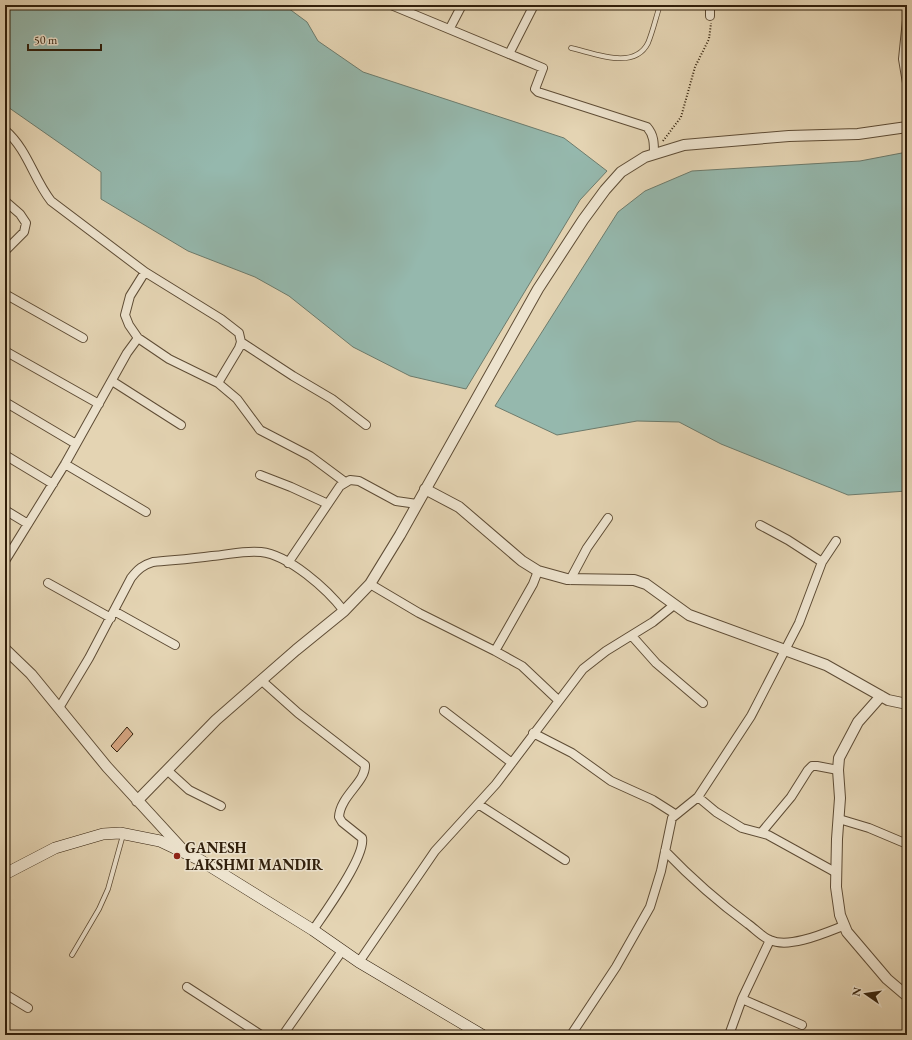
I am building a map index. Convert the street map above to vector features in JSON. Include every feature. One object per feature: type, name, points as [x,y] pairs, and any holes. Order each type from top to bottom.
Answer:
[{"type":"main road","points":[[5,874],[40,854],[73,842],[103,834],[123,833],[160,841],[184,851],[312,930],[359,962],[482,1035]]},
{"type":"street","points":[[391,5],[403,7],[543,68],[535,89],[538,92],[647,126],[654,138],[654,154]]},
{"type":"street","points":[[450,28],[462,5]]},
{"type":"street","points":[[509,54],[534,5]]},
{"type":"street","points":[[710,5],[710,16]]},
{"type":"street","points":[[907,20],[903,59],[907,83]]},
{"type":"street","points":[[137,801],[216,720],[296,650],[344,611],[370,584],[417,504],[538,289],[583,220],[605,190],[621,172],[645,157],[684,145],[789,136],[858,134],[907,127]]},
{"type":"street","points":[[5,130],[23,150],[44,192],[51,201],[145,272],[236,329],[239,333],[241,342],[218,383]]},
{"type":"street","points":[[5,201],[24,219],[26,223],[24,232],[5,251]]},
{"type":"street","points":[[145,272],[130,296],[125,315],[129,325],[138,338],[175,362],[218,383],[237,399],[260,430],[310,456],[345,482]]},
{"type":"street","points":[[5,294],[83,338]]},
{"type":"street","points":[[5,561],[65,464],[112,380],[138,338]]},
{"type":"street","points":[[241,342],[293,376],[332,399],[366,425]]},
{"type":"street","points":[[5,351],[99,404]]},
{"type":"street","points":[[112,380],[181,425]]},
{"type":"street","points":[[5,402],[76,444]]},
{"type":"street","points":[[5,455],[53,484]]},
{"type":"street","points":[[65,464],[146,512]]},
{"type":"street","points":[[260,476],[291,487],[328,504]]},
{"type":"street","points":[[288,563],[328,504],[345,482],[350,480],[358,481],[396,501],[417,504]]},
{"type":"street","points":[[425,489],[459,507],[522,561],[538,571],[570,580],[634,580],[646,584],[689,615],[702,621],[826,665],[881,696],[897,703],[907,704]]},
{"type":"street","points":[[5,510],[28,524]]},
{"type":"street","points":[[570,580],[587,548],[608,518]]},
{"type":"street","points":[[760,525],[788,540],[822,562]]},
{"type":"street","points":[[571,1035],[616,966],[650,907],[665,851],[670,823],[675,814],[688,807],[698,797],[751,716],[783,651],[799,623],[822,562],[836,541]]},
{"type":"street","points":[[59,708],[112,615],[131,578],[137,570],[153,562],[248,552],[272,554],[288,563],[322,587],[344,611]]},
{"type":"street","points":[[495,651],[533,584],[538,571]]},
{"type":"street","points":[[48,583],[175,645]]},
{"type":"street","points":[[370,584],[419,613],[522,666],[558,700]]},
{"type":"street","points":[[359,962],[435,851],[478,804],[512,763],[533,733],[583,669],[674,605]]},
{"type":"street","points":[[632,636],[656,664],[703,703]]},
{"type":"street","points":[[5,649],[31,674],[137,801],[184,851]]},
{"type":"street","points":[[261,680],[298,713],[365,765],[365,770],[342,804],[339,817],[342,822],[362,838],[362,849],[334,899],[312,930]]},
{"type":"street","points":[[881,696],[858,722],[843,750],[838,770],[840,798],[835,872],[838,904],[843,926],[887,979],[907,996]]},
{"type":"street","points":[[444,711],[512,763]]},
{"type":"street","points":[[533,733],[572,753],[611,781],[653,800],[675,814]]},
{"type":"street","points":[[761,833],[791,797],[808,770],[817,766],[838,770]]},
{"type":"street","points":[[167,770],[189,790],[221,806]]},
{"type":"street","points":[[698,797],[737,825],[761,833],[835,872]]},
{"type":"street","points":[[478,804],[565,860]]},
{"type":"street","points":[[839,819],[869,828],[907,844]]},
{"type":"street","points":[[665,851],[710,895],[770,940],[783,942],[795,941],[843,926]]},
{"type":"street","points":[[729,1035],[742,999],[770,940]]},
{"type":"street","points":[[283,1035],[342,951]]},
{"type":"street","points":[[186,987],[261,1035]]},
{"type":"street","points":[[5,994],[28,1008]]},
{"type":"street","points":[[742,999],[802,1025]]},
{"type":"lane","points":[[571,48],[625,59],[638,55],[648,43],[660,5]]},
{"type":"lane","points":[[72,955],[99,909],[108,889],[123,833]]},
{"type":"path","points":[[654,154],[681,117],[695,66],[709,39],[711,31],[710,16]]},
{"type":"water","points":[[5,5],[284,5],[307,22],[318,41],[363,72],[564,138],[607,171],[580,200],[466,389],[410,376],[353,347],[289,296],[255,277],[188,251],[101,199],[101,172],[5,105]]},
{"type":"water","points":[[907,152],[907,491],[848,495],[721,444],[679,422],[637,421],[557,435],[495,406],[618,212],[645,191],[692,171],[860,161]]},
{"type":"building","points":[[127,727],[133,734],[117,752],[111,746]]},
{"type":"place","name":"GANESH LAKSHMI MANDIR","points":[[177,856]]}]
